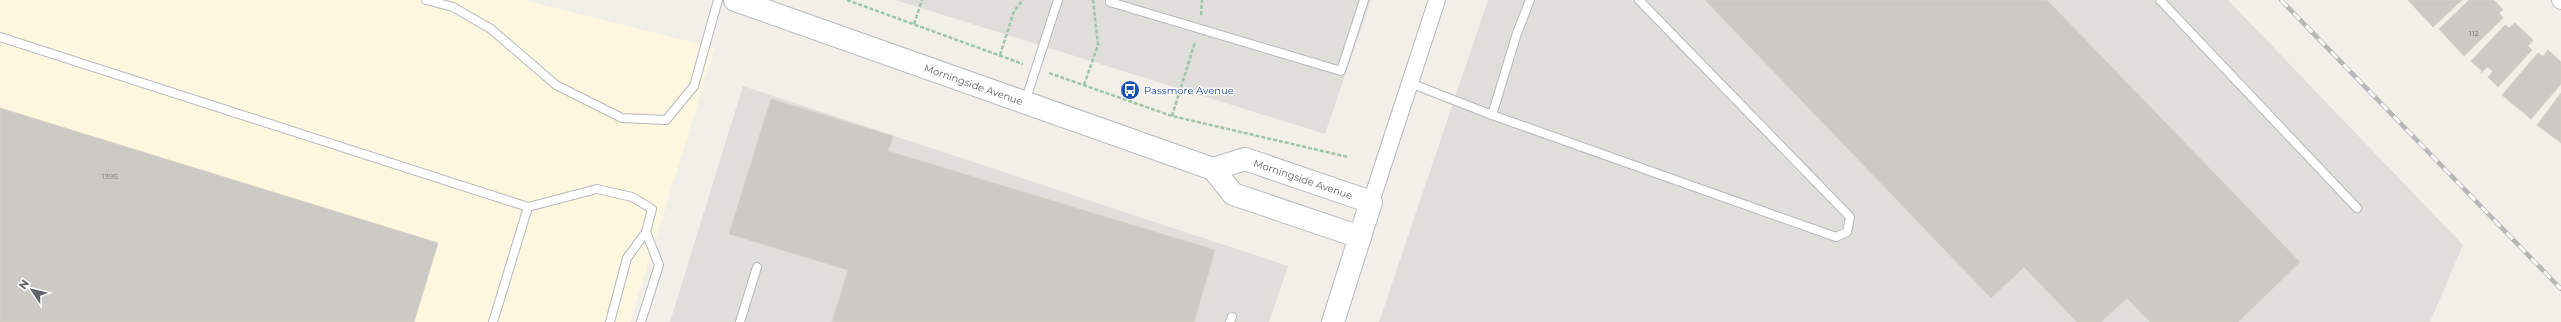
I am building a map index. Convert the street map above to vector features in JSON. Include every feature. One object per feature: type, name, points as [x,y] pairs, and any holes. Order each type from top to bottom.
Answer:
[{"type":"main road","name":"Morningside Avenue","points":[[735,0],[1213,168],[1245,159],[1371,202]]},
{"type":"main road","points":[[1213,168],[1233,194],[1360,237]]},
{"type":"main road","points":[[1333,322],[1371,202]]},
{"type":"street","points":[[1371,202],[1437,0]]},
{"type":"lane","points":[[426,0],[453,7],[491,30],[556,85],[622,118],[666,120],[694,86],[718,0]]},
{"type":"lane","points":[[1025,103],[1058,0]]},
{"type":"lane","points":[[1111,0],[1110,2],[1341,71],[1364,0]]},
{"type":"lane","points":[[1492,115],[1516,33],[1530,0]]},
{"type":"lane","points":[[1410,83],[1492,115],[1836,237],[1847,232],[1850,217],[1639,0]]},
{"type":"lane","points":[[2160,0],[2357,208]]},
{"type":"lane","points":[[0,37],[528,207],[597,189],[632,197],[652,209],[646,232],[627,258],[610,322]]},
{"type":"lane","points":[[493,322],[528,207]]},
{"type":"lane","points":[[641,322],[659,265],[646,232]]},
{"type":"lane","points":[[740,322],[757,267]]},
{"type":"path","points":[[847,0],[1172,116],[1348,156]]},
{"type":"path","points":[[914,24],[922,0]]},
{"type":"path","points":[[1000,55],[1014,11],[1023,0]]},
{"type":"path","points":[[1084,85],[1098,45],[1093,0]]},
{"type":"path","points":[[1172,116],[1198,29],[1202,0]]},
{"type":"shaded area","points":[[0,0],[523,0],[715,48],[630,322],[0,322]]},
{"type":"shaded area","points":[[895,0],[1371,0],[1325,134]]},
{"type":"shaded area","points":[[1488,0],[2228,0],[2463,245],[2430,322],[1379,322]]},
{"type":"shaded area","points":[[743,86],[1288,266],[1269,322],[670,322]]},
{"type":"building","points":[[1705,0],[2047,0],[2300,262],[2238,322],[2150,322],[2127,298],[2101,322],[2077,322],[2024,267],[1991,298]]},
{"type":"building","points":[[2408,0],[2462,0],[2433,27]]},
{"type":"building","points":[[2469,0],[2494,0],[2503,10],[2499,13],[2503,18],[2464,56],[2439,29]]},
{"type":"building","points":[[2515,23],[2533,40],[2528,46],[2532,50],[2498,87],[2488,77],[2493,71],[2487,67],[2481,73],[2482,71],[2471,61],[2505,25],[2509,28]]},
{"type":"building","points":[[2548,50],[2561,62],[2561,84],[2531,119],[2502,95],[2538,53],[2543,56]]},
{"type":"building","points":[[2561,93],[2561,143],[2537,125]]},
{"type":"building","points":[[771,99],[893,136],[888,151],[1215,250],[1194,322],[832,322],[848,270],[729,234]]},
{"type":"building","points":[[0,108],[438,243],[414,322],[0,322]]},
{"type":"railway","points":[[2281,0],[2561,289]]},
{"type":"place","name":"Passmore Avenue","points":[[1130,90]]}]
